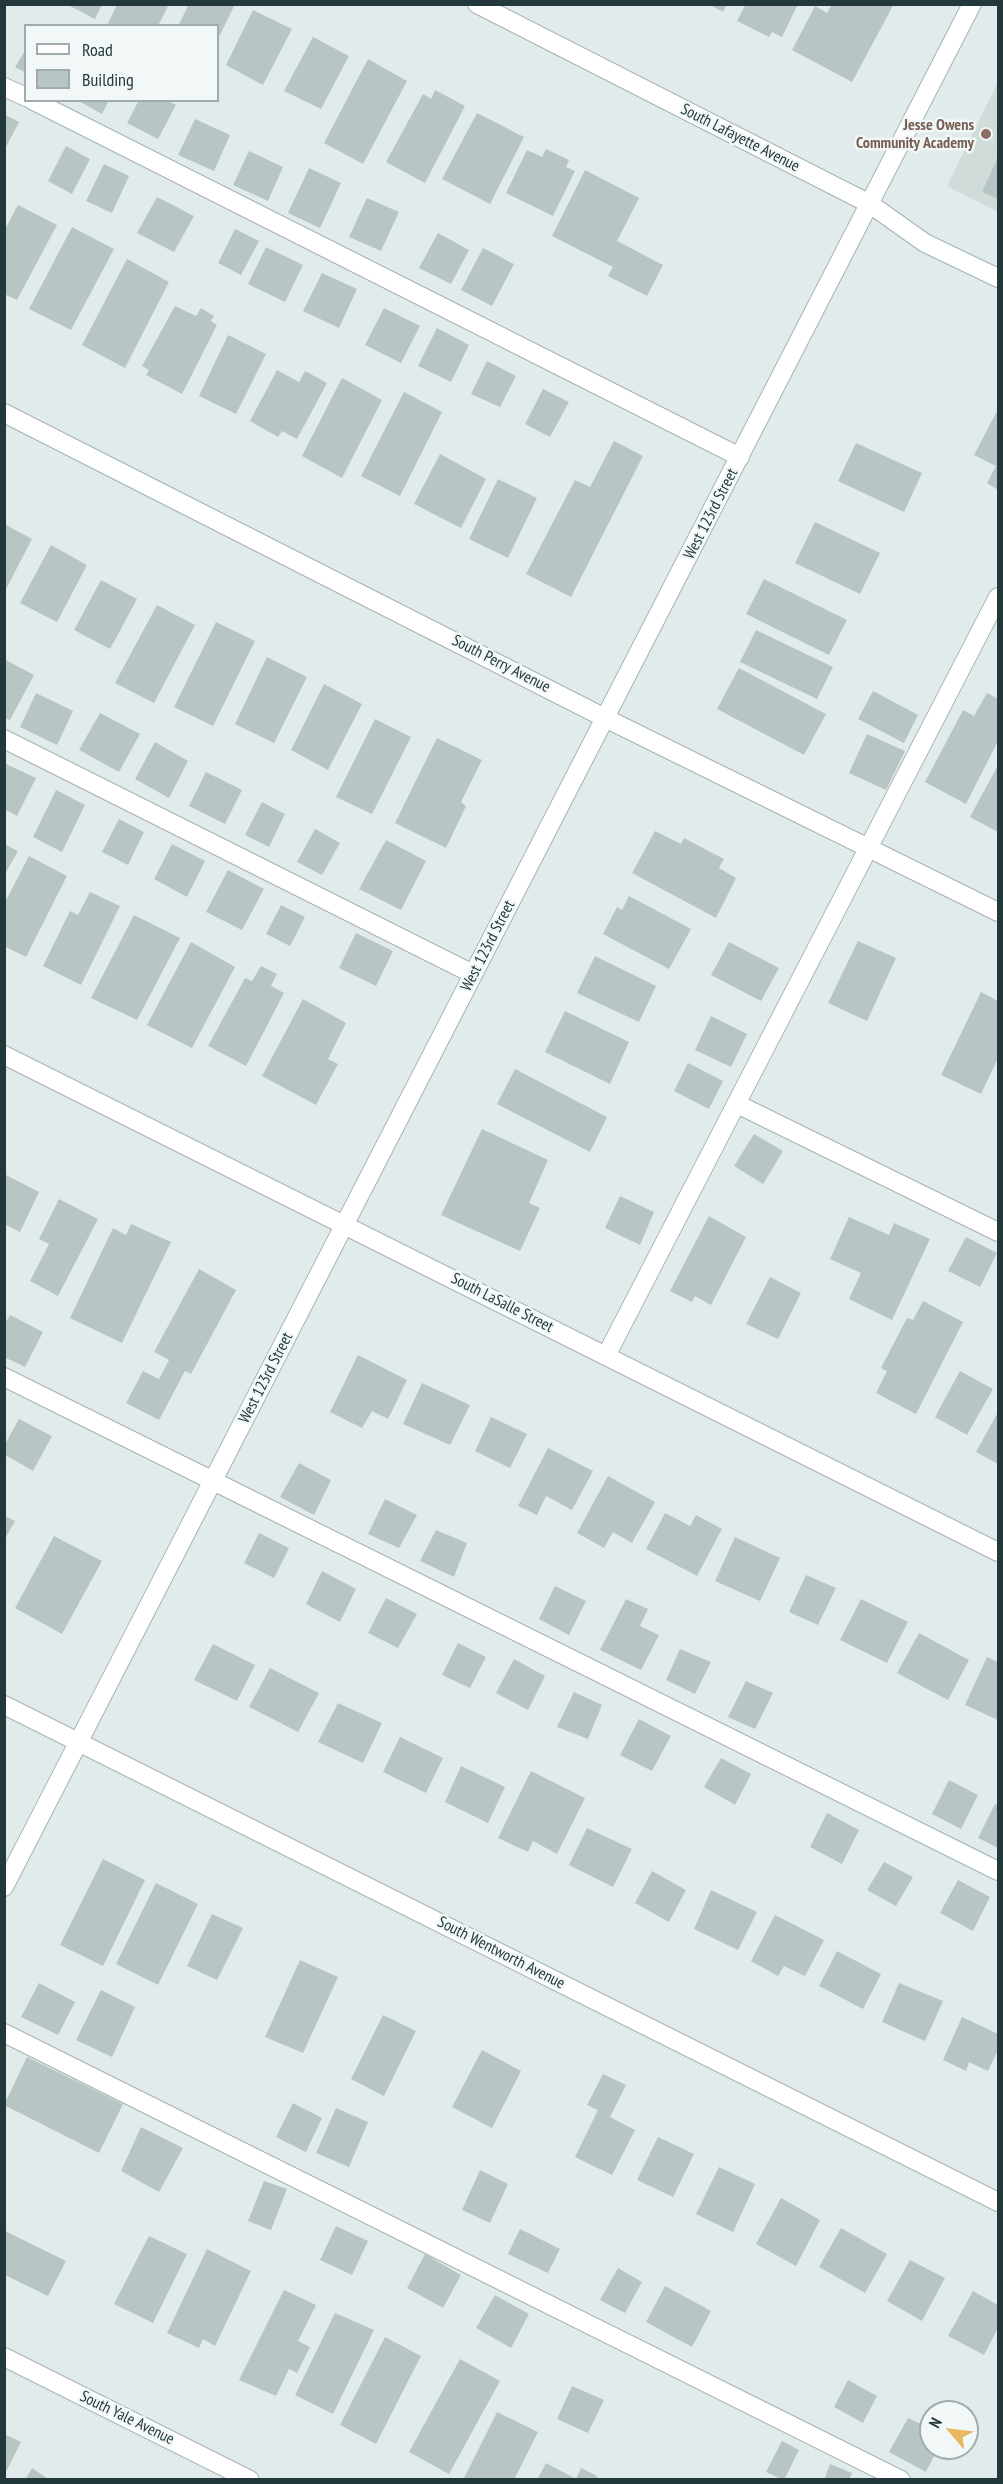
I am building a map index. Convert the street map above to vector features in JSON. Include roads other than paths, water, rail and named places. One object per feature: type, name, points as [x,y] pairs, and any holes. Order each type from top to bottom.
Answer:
[{"type":"street","name":"South Lafayette Avenue","points":[[477,4],[870,204],[925,243],[999,278]]},
{"type":"street","name":"West 123rd Street","points":[[4,1887],[972,4]]},
{"type":"street","points":[[4,87],[24,96]]},
{"type":"street","points":[[36,102],[740,457]]},
{"type":"street","name":"South Perry Avenue","points":[[4,413],[605,718],[999,912]]},
{"type":"street","points":[[606,1356],[999,597]]},
{"type":"street","points":[[4,739],[473,974]]},
{"type":"street","name":"South LaSalle Street","points":[[4,1055],[999,1552]]},
{"type":"street","points":[[737,1104],[999,1232]]},
{"type":"street","points":[[4,1377],[999,1871]]},
{"type":"street","name":"South Wentworth Avenue","points":[[4,1705],[999,2202]]},
{"type":"street","points":[[4,2033],[901,2480]]},
{"type":"street","name":"South Yale Avenue","points":[[4,2357],[250,2480]]},
{"type":"place","name":"Jesse Owens Community Academy","points":[[986,134]]}]
